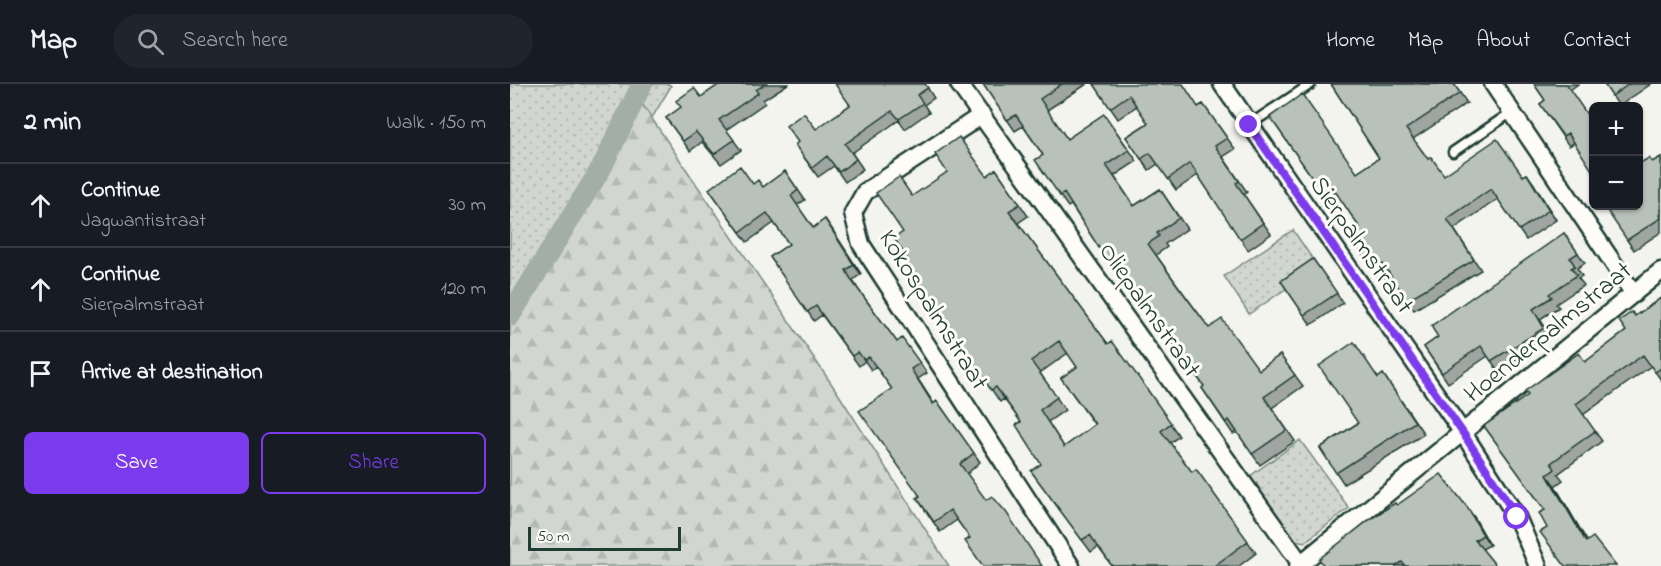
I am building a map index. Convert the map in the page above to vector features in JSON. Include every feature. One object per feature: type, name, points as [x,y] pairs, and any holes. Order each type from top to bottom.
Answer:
[{"type":"street","name":"Oliepalmstraat","points":[[959,84],[1299,565]]},
{"type":"street","name":"Sierpalmstraat","points":[[1222,84],[1463,433],[1517,517],[1538,566]]},
{"type":"street","points":[[1493,84],[1634,294]]},
{"type":"street","name":"Kokospalmstraat","points":[[982,115],[865,192],[853,213],[861,244],[1071,566]]},
{"type":"street","name":"Hoenderpalmstraat","points":[[1299,565],[1661,271]]},
{"type":"lane","points":[[1249,125],[1311,84]]},
{"type":"lane","points":[[1454,152],[1512,111]]},
{"type":"green space","points":[[510,84],[669,84],[671,86],[652,118],[637,99],[602,167],[510,316]]},
{"type":"green space","points":[[638,98],[839,395],[949,566],[510,566],[510,316],[602,167]]},
{"type":"green space","points":[[1293,230],[1318,267],[1249,314],[1224,276]]},
{"type":"green space","points":[[1300,440],[1349,508],[1305,542],[1289,539],[1246,479]]},
{"type":"building","points":[[720,84],[765,84],[756,90],[758,93],[719,120],[734,140],[714,154],[696,132],[683,141],[666,118],[681,107],[676,101],[694,88],[701,97]]},
{"type":"building","points":[[835,84],[925,84],[928,88],[917,95],[923,103],[899,119],[892,111],[845,144],[856,159],[839,172],[827,156],[812,168],[795,145],[798,142],[786,126],[804,113],[816,129],[850,105]]},
{"type":"building","points":[[983,84],[1062,84],[1040,99],[1067,139],[1104,114],[1129,150],[1106,165],[1134,206],[1160,189],[1179,218],[1157,233],[1159,236],[1148,244],[1178,286],[1209,328],[1222,319],[1259,370],[1280,355],[1295,375],[1264,397],[1287,430],[1252,454],[1229,420],[1226,423],[1202,388],[1204,386],[1138,296],[1135,298],[1114,266],[1112,268],[1064,193],[1060,196],[1035,160],[1043,155],[1016,115],[1007,120]]},
{"type":"building","points":[[1094,84],[1183,84],[1198,107],[1203,104],[1227,138],[1215,146],[1239,181],[1236,183],[1263,223],[1240,239],[1190,163],[1168,179],[1150,153],[1141,159],[1126,137],[1148,123],[1129,95],[1110,108]]},
{"type":"building","points":[[1331,84],[1454,84],[1460,93],[1406,129],[1428,159],[1431,157],[1444,175],[1497,139],[1523,176],[1527,174],[1549,210],[1519,230],[1491,189],[1447,219],[1474,260],[1407,300],[1383,264],[1373,271],[1360,251],[1364,249],[1353,233],[1360,228],[1329,182],[1323,187],[1317,178],[1314,180],[1270,117],[1302,94],[1357,173],[1379,158]]},
{"type":"building","points":[[1534,84],[1566,84],[1589,117],[1589,166],[1568,133],[1563,136],[1540,104],[1545,100]]},
{"type":"building","points":[[1604,84],[1629,84],[1612,96]]},
{"type":"building","points":[[959,137],[987,176],[996,169],[1020,204],[1009,211],[1108,344],[1112,341],[1144,385],[1171,423],[1161,431],[1192,472],[1196,469],[1248,541],[1214,566],[1112,566],[1090,535],[1082,540],[1031,471],[1041,464],[1016,425],[1021,422],[996,387],[991,390],[904,260],[907,258],[894,238],[903,232],[876,193],[899,177],[912,196],[947,172],[935,154]],"holes":[[[1059,341],[1077,367],[1061,378],[1095,424],[1064,447],[1040,410],[1057,397],[1031,361]]]},
{"type":"building","points":[[1661,157],[1661,218],[1627,240],[1607,210],[1643,210],[1643,161],[1649,158],[1652,162]]},
{"type":"building","points":[[740,166],[753,184],[758,180],[763,187],[785,171],[798,190],[791,196],[813,228],[825,219],[854,265],[846,270],[852,281],[897,342],[902,338],[920,363],[911,369],[933,404],[937,401],[974,453],[960,464],[986,500],[992,496],[1006,512],[1042,566],[983,566],[965,541],[970,538],[950,510],[934,522],[917,498],[920,496],[859,411],[892,389],[869,357],[864,360],[858,352],[852,356],[816,306],[807,312],[770,257],[789,244],[767,213],[740,232],[709,189]]},
{"type":"building","points":[[1564,233],[1578,253],[1570,258],[1575,266],[1571,268],[1577,275],[1549,294],[1552,297],[1533,309],[1544,328],[1491,361],[1481,346],[1442,373],[1424,347],[1438,337],[1431,326]]},
{"type":"building","points":[[1313,259],[1337,293],[1304,315],[1281,281]]},
{"type":"building","points":[[1661,298],[1661,368],[1655,372],[1643,355],[1576,404],[1595,431],[1551,463],[1555,469],[1547,475],[1586,542],[1593,537],[1616,566],[1565,566],[1540,532],[1547,528],[1539,513],[1545,510],[1484,426],[1528,395],[1525,391],[1579,353],[1585,362],[1626,331],[1619,321],[1632,312],[1635,316]]},
{"type":"building","points":[[1354,342],[1378,378],[1383,374],[1415,422],[1336,473],[1320,448],[1358,423],[1319,366]]},
{"type":"building","points":[[1441,474],[1467,507],[1483,535],[1475,540],[1496,566],[1405,566],[1402,562],[1396,566],[1324,566],[1319,559],[1369,520],[1395,503],[1397,505]]},
{"type":"waterway","points":[[510,316],[602,167],[642,84]]},
{"type":"route","points":[[1249,125],[1463,433],[1517,517]]}]
